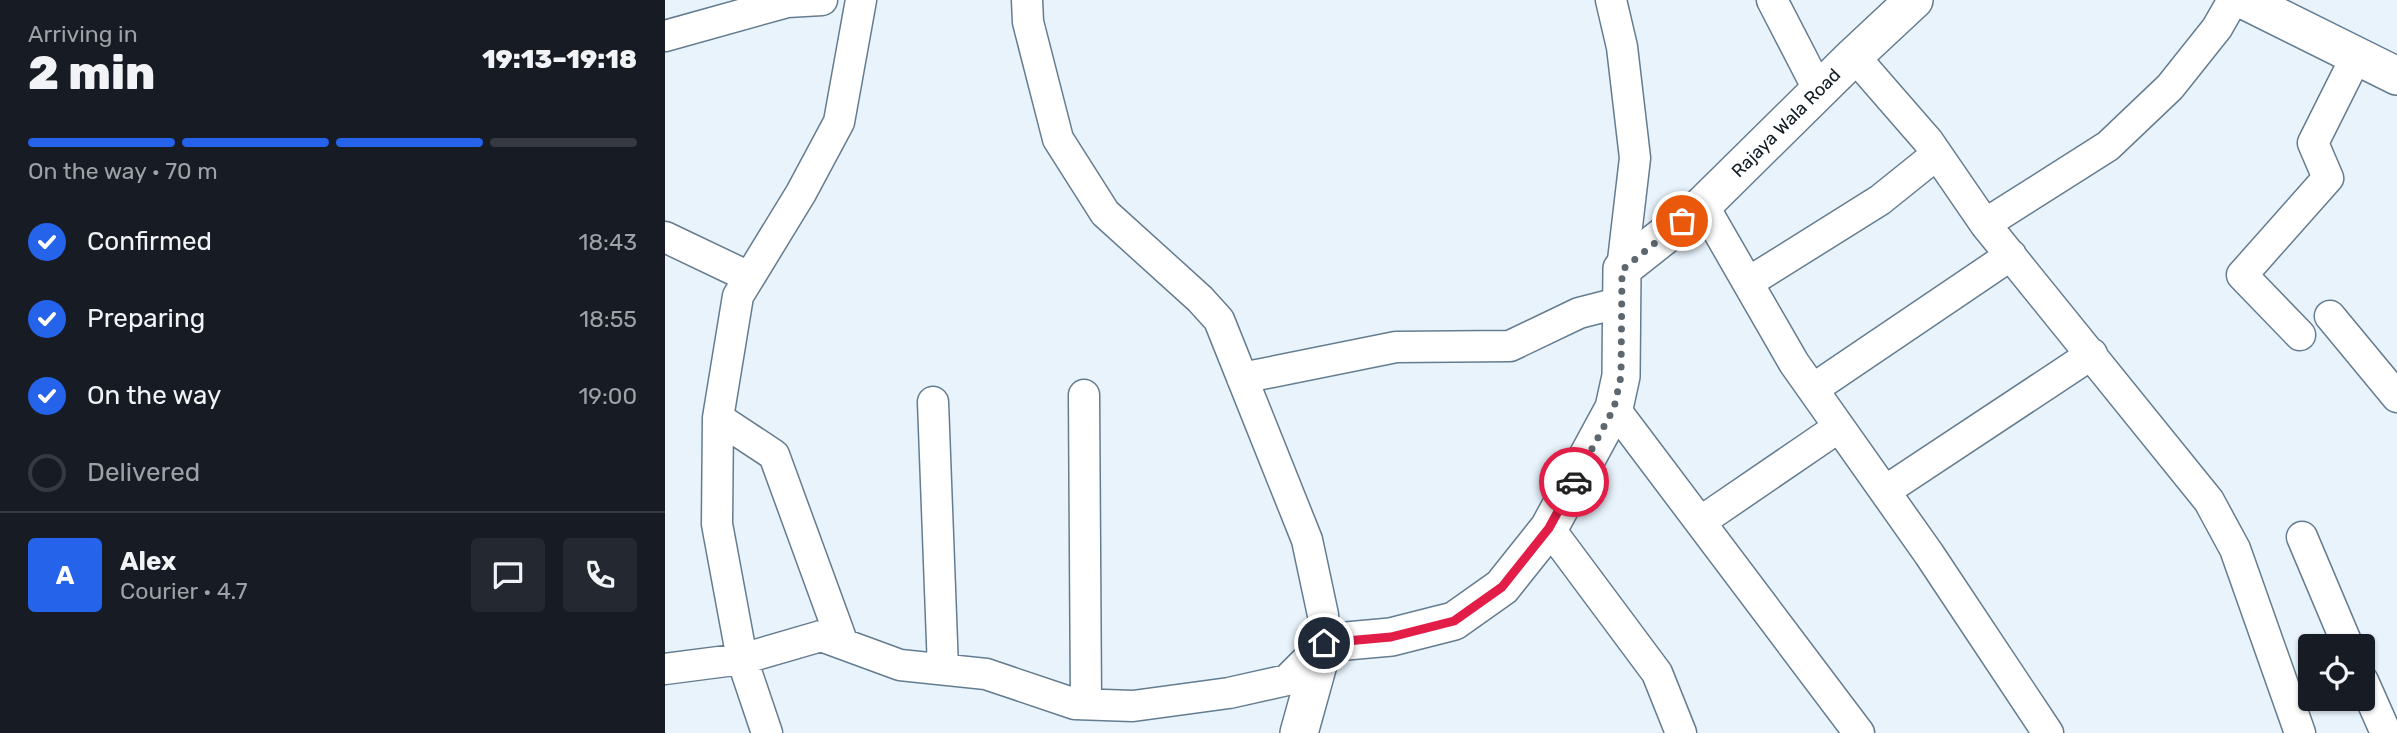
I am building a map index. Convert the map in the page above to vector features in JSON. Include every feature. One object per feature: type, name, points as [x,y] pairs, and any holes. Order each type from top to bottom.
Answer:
[{"type":"street","points":[[665,36],[787,2],[823,0]]},
{"type":"street","points":[[767,733],[742,659],[717,524],[718,418],[738,296],[801,192],[839,122],[861,0]]},
{"type":"street","points":[[1027,0],[1028,22],[1058,139],[1105,213],[1200,299],[1219,320],[1307,540],[1323,615],[1324,643],[1299,733]]},
{"type":"street","points":[[665,670],[742,659],[821,636],[900,665],[986,674],[1075,704],[1133,706],[1229,693],[1287,680],[1324,643],[1391,637],[1454,621],[1502,587],[1549,528],[1614,408],[1621,376],[1622,286],[1635,158],[1622,47],[1611,0]]},
{"type":"street","points":[[1772,0],[1819,91]]},
{"type":"street","name":"Rajaya Wala Road","points":[[1622,286],[1854,56],[1915,0]]},
{"type":"street","points":[[1985,224],[2108,146],[2170,87],[2217,28],[2233,0]]},
{"type":"street","points":[[2243,0],[2397,76]]},
{"type":"street","points":[[1854,56],[1928,141],[1985,224],[2201,491],[2235,549],[2300,733]]},
{"type":"street","points":[[2300,335],[2242,275],[2328,178],[2313,142],[2356,57]]},
{"type":"street","points":[[1749,282],[1880,200],[1936,155]]},
{"type":"street","points":[[1703,205],[1794,363],[1929,554],[2048,733]]},
{"type":"street","points":[[665,237],[749,277]]},
{"type":"street","points":[[1813,389],[2011,255]]},
{"type":"street","points":[[1242,378],[1396,347],[1510,346],[1579,313],[1622,286]]},
{"type":"street","points":[[2330,316],[2397,397]]},
{"type":"street","points":[[1885,491],[2092,354]]},
{"type":"street","points":[[1084,395],[1086,704]]},
{"type":"street","points":[[933,402],[943,669]]},
{"type":"street","points":[[1614,408],[1859,733]]},
{"type":"street","points":[[718,418],[773,455],[843,644]]},
{"type":"street","points":[[1700,522],[1839,427]]},
{"type":"street","points":[[1549,528],[1657,673],[1681,733]]},
{"type":"street","points":[[2301,537],[2343,634]]},
{"type":"street","points":[[2375,708],[2386,733]]},
{"type":"way so far","points":[[1574,482],[1614,408],[1621,376],[1622,270],[1682,221]]},
{"type":"route","points":[[1324,643],[1391,637],[1454,621],[1502,587],[1549,528],[1574,482]]}]
